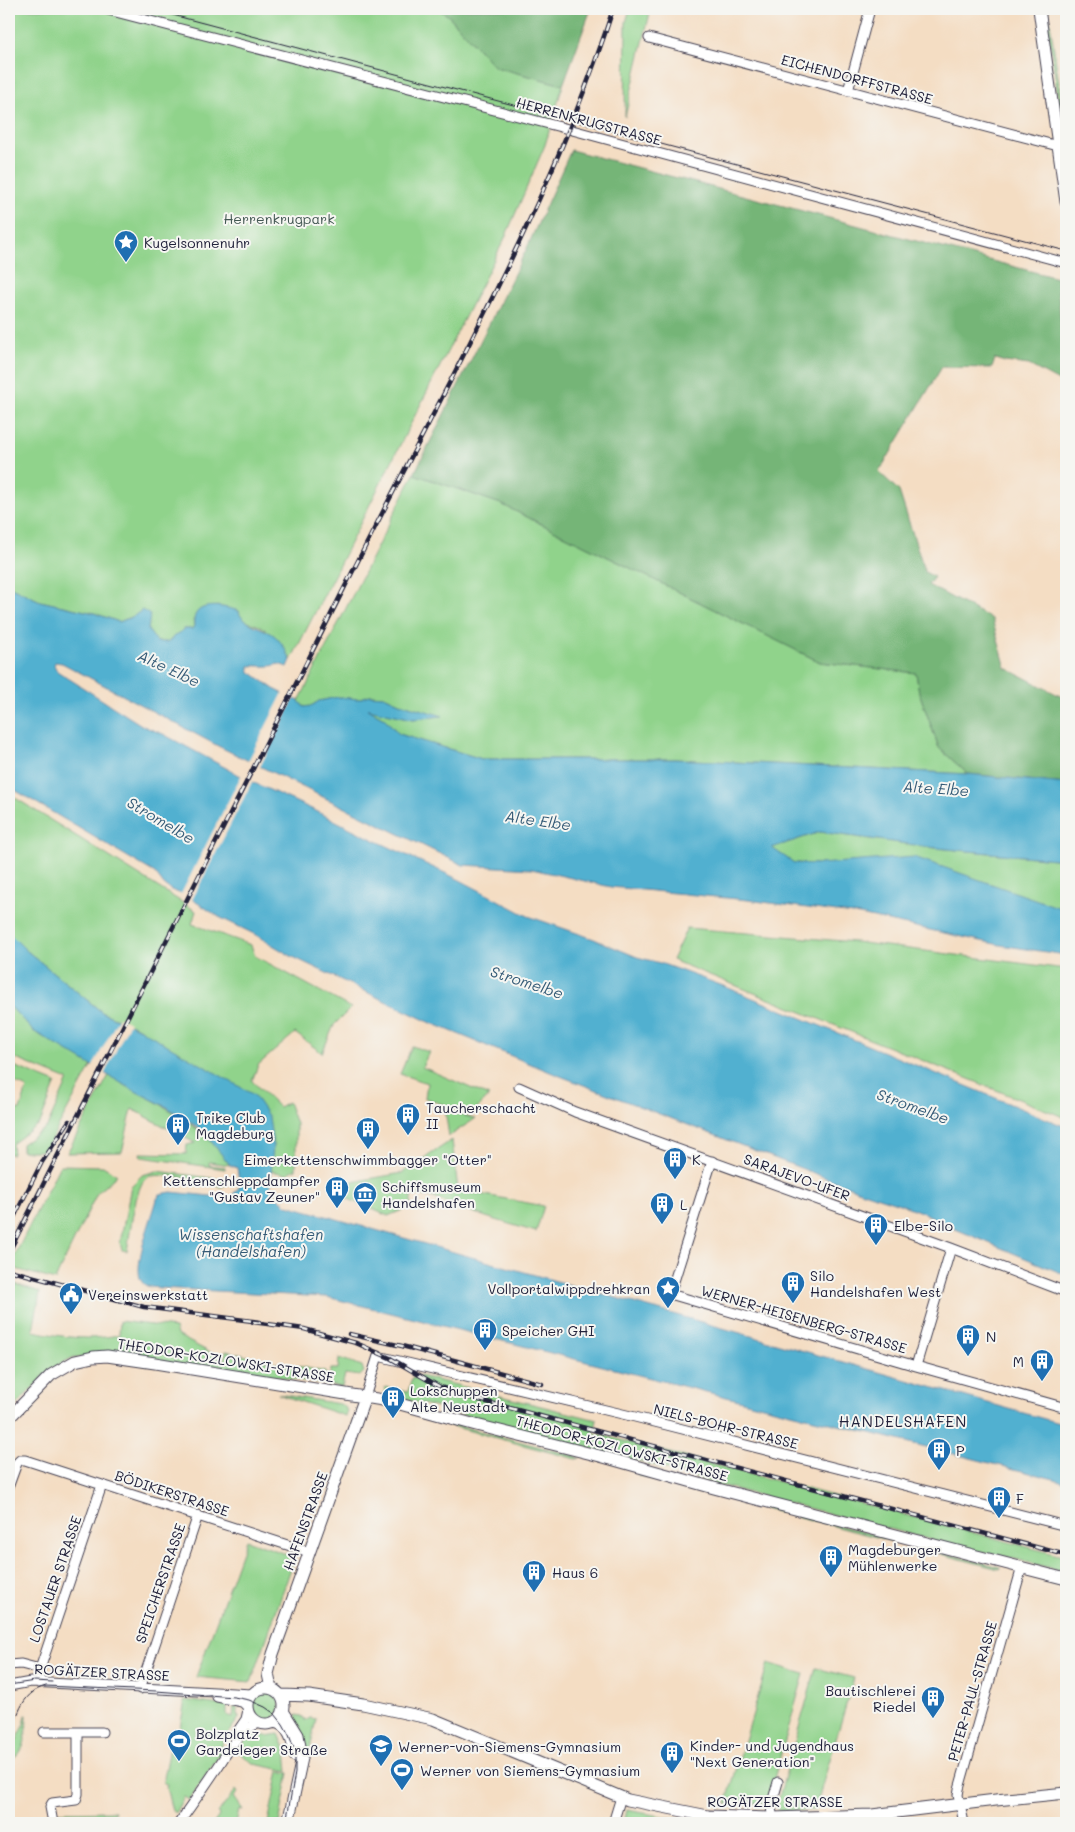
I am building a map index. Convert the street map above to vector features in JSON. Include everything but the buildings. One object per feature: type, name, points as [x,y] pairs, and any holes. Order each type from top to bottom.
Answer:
[{"type":"street","name":"HERRENKRUGSTRASSE","points":[[104,9],[593,136],[1066,263]]},
{"type":"street","points":[[848,91],[870,9]]},
{"type":"street","points":[[1039,9],[1066,202]]},
{"type":"street","name":"EICHENDORFFSTRASSE","points":[[649,38],[1058,146]]},
{"type":"street","name":"SARAJEVO-UFER","points":[[519,1087],[575,1112],[951,1248],[1066,1292]]},
{"type":"street","name":"WERNER-HEISENBERG-STRASSE","points":[[712,1161],[670,1294],[1066,1408]]},
{"type":"street","points":[[916,1366],[951,1248]]},
{"type":"street","name":"THEODOR-KOZLOWSKI-STRASSE","points":[[9,1418],[58,1370],[80,1359],[101,1356],[155,1363],[398,1403],[485,1428],[600,1456],[1066,1579]]},
{"type":"street","name":"NIELS-BOHR-STRASSE","points":[[364,1397],[378,1356],[635,1417],[1066,1526]]},
{"type":"street","name":"HAFENSTRASSE","points":[[261,1690],[364,1397]]},
{"type":"street","name":"BÖDIKERSTRASSE","points":[[9,1485],[17,1463],[21,1460],[26,1460],[309,1552]]},
{"type":"street","name":"LOSTAUER STRASSE","points":[[39,1683],[40,1669],[102,1485]]},
{"type":"street","name":"SPEICHERSTRASSE","points":[[140,1689],[198,1515]]},
{"type":"street","name":"PETER-PAUL-STRASSE","points":[[964,1823],[958,1789],[1022,1566]]},
{"type":"street","name":"ROGÄTZER STRASSE","points":[[9,1665],[25,1664],[40,1669]]},
{"type":"street","name":"ROGÄTZER STRASSE","points":[[9,1686],[39,1683],[195,1692],[261,1690]]},
{"type":"street","points":[[179,1823],[217,1768],[232,1739],[246,1719],[249,1700],[261,1690],[281,1695],[284,1710],[297,1732],[301,1746],[302,1758],[288,1823]]},
{"type":"street","name":"ROGÄTZER STRASSE","points":[[195,1692],[242,1702],[248,1708]]},
{"type":"street","name":"ROGÄTZER STRASSE","points":[[281,1695],[309,1696],[371,1705],[441,1722],[621,1796],[670,1809],[708,1816],[772,1821],[872,1815],[1066,1793]]},
{"type":"street","name":"ROGÄTZER STRASSE","points":[[284,1710],[300,1701],[321,1698]]},
{"type":"street","points":[[248,1708],[251,1716],[259,1723],[267,1724],[280,1718],[284,1710]]},
{"type":"street","points":[[274,1722],[284,1727],[292,1742],[296,1758],[296,1781]]},
{"type":"street","points":[[228,1748],[243,1732],[259,1723]]},
{"type":"street","points":[[44,1732],[102,1732]]},
{"type":"street","points":[[53,1823],[50,1807],[52,1803],[76,1800],[78,1794],[78,1732]]},
{"type":"street","points":[[772,1821],[771,1806],[778,1782]]},
{"type":"street","points":[[613,1823],[621,1796]]},
{"type":"green space","name":"Herrenkrugpark","points":[[9,9],[438,9],[449,16],[495,67],[563,85],[545,145],[504,240],[291,660],[276,638],[260,626],[245,621],[239,611],[217,606],[193,620],[194,626],[192,629],[184,629],[168,642],[157,642],[134,616],[119,622],[94,613],[40,601],[9,586]]},
{"type":"green space","points":[[438,9],[591,9],[563,85],[495,67],[449,16]]},
{"type":"green space","points":[[630,9],[651,9],[625,117],[626,22]]},
{"type":"green space","points":[[1045,9],[1048,9],[1066,132],[1065,143]]},
{"type":"green space","points":[[571,150],[1057,278],[1066,385],[1029,365],[995,359],[992,368],[942,367],[879,472],[899,491],[925,572],[934,577],[928,585],[992,619],[1006,668],[1066,699],[1066,784],[968,774],[939,748],[919,692],[916,673],[820,662],[501,504],[414,474],[526,250]]},
{"type":"green space","points":[[414,474],[501,504],[820,662],[916,673],[919,692],[939,748],[968,774],[675,759],[482,759],[399,734],[384,718],[366,708],[413,719],[441,716],[399,703],[384,696],[370,695],[358,699],[338,697],[319,701],[311,706],[304,707],[299,701]]},
{"type":"green space","points":[[9,794],[196,911],[192,924],[251,945],[255,956],[351,1008],[334,1025],[322,1053],[295,1033],[258,1065],[252,1081],[279,1107],[288,1102],[296,1124],[296,1169],[286,1174],[271,1171],[273,1145],[139,1028],[103,1013],[27,951],[9,933]]},
{"type":"green space","points":[[820,832],[936,848],[1066,860],[1066,910],[820,864],[794,863],[771,848]]},
{"type":"green space","points":[[687,928],[855,942],[1066,969],[1066,1118],[672,960]]},
{"type":"green space","points":[[9,1005],[33,1031],[92,1065],[45,1151],[22,1151],[22,1144],[47,1127],[68,1080],[9,1056]]},
{"type":"green space","points":[[412,1046],[429,1052],[422,1067],[489,1096],[473,1113],[425,1098],[427,1083],[400,1074]]},
{"type":"green space","points":[[9,1064],[56,1083],[40,1123],[12,1144],[13,1154],[9,1154],[9,1107],[20,1110],[27,1088],[9,1080]]},
{"type":"green space","points":[[109,1075],[159,1103],[191,1124],[218,1149],[230,1165],[209,1162],[209,1165],[225,1167],[225,1169],[141,1157],[140,1153],[186,1154],[187,1145],[195,1143],[132,1109],[122,1152],[67,1153]]},
{"type":"green space","points":[[445,1110],[475,1119],[449,1136]]},
{"type":"green space","points":[[452,1140],[458,1190],[544,1206],[536,1232],[486,1217],[431,1197],[412,1194],[410,1207],[388,1216],[346,1198],[346,1183],[402,1173]]},
{"type":"green space","points":[[60,1165],[103,1166],[117,1175],[97,1193],[55,1280],[9,1267]]},
{"type":"green space","points":[[157,1171],[227,1180],[228,1184],[221,1187],[180,1178],[148,1177],[143,1181],[136,1199],[127,1251],[122,1250],[120,1243],[131,1186],[142,1175]]},
{"type":"green space","points":[[9,1282],[40,1292],[33,1331],[76,1338],[107,1337],[119,1335],[120,1321],[175,1328],[177,1335],[224,1360],[226,1351],[297,1368],[298,1366],[325,1372],[325,1374],[330,1375],[331,1369],[338,1369],[339,1358],[362,1366],[364,1372],[360,1376],[345,1374],[342,1387],[278,1377],[74,1357],[52,1368],[9,1412]]},
{"type":"green space","points":[[420,1376],[597,1420],[594,1433],[1066,1557],[1066,1572],[1003,1556],[978,1552],[715,1484],[649,1464],[384,1395],[385,1387],[408,1392],[412,1377],[419,1379]]},
{"type":"green space","points":[[278,1394],[340,1404],[347,1411],[345,1416]]},
{"type":"green space","points":[[425,1417],[580,1458],[576,1459],[425,1419]]},
{"type":"green space","points":[[639,1473],[999,1567],[1001,1568],[638,1475]]},
{"type":"green space","points":[[246,1540],[295,1557],[257,1666],[251,1682],[196,1677]]},
{"type":"green space","points":[[768,1663],[804,1674],[767,1803],[726,1804]]},
{"type":"green space","points":[[816,1668],[854,1678],[815,1810],[780,1811],[777,1808],[777,1804]]},
{"type":"green space","points":[[266,1692],[276,1696],[280,1706],[276,1716],[266,1720],[256,1716],[252,1706],[256,1696]]},
{"type":"green space","points":[[185,1700],[227,1706],[227,1715],[233,1717],[234,1707],[237,1708],[239,1718],[224,1739],[218,1757],[189,1800],[184,1797],[175,1813],[172,1811],[166,1787],[167,1784],[163,1783],[172,1738],[178,1739]]},
{"type":"green space","points":[[26,1715],[26,1735],[23,1747],[16,1757],[10,1761],[9,1754],[24,1726]]},
{"type":"green space","points":[[296,1715],[302,1716],[305,1721],[310,1718],[316,1719],[309,1754],[296,1719]]},
{"type":"green space","points":[[253,1733],[266,1736],[279,1734],[286,1750],[288,1771],[254,1764],[236,1750]]},
{"type":"green space","points":[[279,1771],[289,1773],[279,1823],[268,1823]]},
{"type":"green space","points":[[236,1790],[238,1793],[234,1797],[243,1810],[239,1809],[236,1823],[214,1823],[219,1816],[218,1813]]},
{"type":"green space","points":[[627,1810],[699,1823],[624,1823]]},
{"type":"green space","points":[[115,1811],[113,1823],[61,1823],[58,1812]]},
{"type":"water","points":[[9,586],[40,601],[94,613],[119,622],[134,616],[142,610],[150,615],[148,630],[157,642],[168,642],[184,629],[192,629],[194,617],[203,608],[217,606],[239,611],[249,623],[276,637],[291,660],[288,667],[278,664],[249,666],[249,671],[274,689],[299,701],[304,707],[311,706],[319,701],[338,697],[358,699],[370,695],[384,696],[399,703],[443,716],[413,719],[368,709],[384,718],[399,734],[482,759],[675,759],[968,774],[1066,784],[1066,860],[936,848],[820,832],[772,848],[794,863],[820,864],[914,857],[1066,910],[1066,955],[1000,945],[860,915],[748,900],[611,887],[532,869],[463,865],[218,746],[62,663],[55,662],[54,665],[57,671],[143,726],[163,734],[252,782],[460,880],[528,916],[594,939],[637,957],[660,963],[726,987],[1066,1127],[1066,1275],[953,1228],[921,1212],[863,1192],[555,1074],[429,1022],[291,956],[254,934],[219,917],[187,896],[171,890],[164,885],[155,873],[13,789],[9,786]]},
{"type":"water","name":"Wissenschaftshafen (Handelshafen)","points":[[9,933],[27,951],[103,1013],[138,1028],[254,1095],[269,1117],[273,1145],[270,1191],[287,1205],[1066,1425],[1066,1482],[327,1297],[160,1288],[146,1285],[142,1282],[139,1275],[139,1266],[144,1242],[160,1194],[171,1192],[230,1198],[240,1186],[237,1168],[230,1165],[202,1130],[167,1107],[133,1090],[33,1031],[9,1005]]},
{"type":"pier","points":[[284,691],[295,697],[259,769],[247,763]]},
{"type":"pier","points":[[242,774],[253,780],[191,902],[180,896]]},
{"type":"pier","points":[[119,1017],[130,1022],[104,1075],[92,1068]]},
{"type":"tram line","points":[[150,9],[1066,251]]},
{"type":"tram line","points":[[9,1685],[35,1681],[52,1682]]},
{"type":"tram line","points":[[9,1740],[17,1715],[25,1700],[37,1689],[46,1686],[156,1691],[234,1697],[249,1700],[275,1714],[289,1735],[295,1751],[295,1773],[286,1823]]},
{"type":"railway","points":[[9,1252],[500,282],[562,147],[589,79],[613,9]]},
{"type":"railway","points":[[9,1227],[42,1162],[69,1121]]},
{"type":"railway","points":[[9,1270],[144,1307],[260,1322]]},
{"type":"railway","points":[[253,1322],[304,1329],[356,1343],[390,1358],[440,1387],[472,1398],[1066,1555]]},
{"type":"railway","points":[[349,1334],[402,1346],[542,1384]]},
{"type":"place","name":"Kugelsonnenuhr","points":[[126,263]]},
{"type":"place","name":"Taucherschacht II","points":[[408,1136]]},
{"type":"place","name":"Trike Club Magdeburg","points":[[178,1146]]},
{"type":"place","name":"Eimerkettenschwimmbagger \"Otter\"","points":[[368,1150]]},
{"type":"place","name":"K","points":[[675,1180]]},
{"type":"place","name":"Kettenschleppdampfer \"Gustav Zeuner\"","points":[[337,1209]]},
{"type":"place","name":"Schiffsmuseum Handelshafen","points":[[365,1215]]},
{"type":"place","name":"L","points":[[662,1225]]},
{"type":"place","name":"Elbe-Silo","points":[[876,1246]]},
{"type":"place","name":"Silo Handelshafen West","points":[[793,1304]]},
{"type":"place","name":"Vollportalwippdrehkran","points":[[668,1309]]},
{"type":"place","name":"Vereinswerkstatt","points":[[71,1315]]},
{"type":"place","name":"Speicher GHI","points":[[485,1351]]},
{"type":"place","name":"N","points":[[968,1357]]},
{"type":"place","name":"M","points":[[1042,1382]]},
{"type":"place","name":"Lokschuppen Alte Neustadt","points":[[393,1419]]},
{"type":"place","name":"P","points":[[939,1471]]},
{"type":"place","name":"F","points":[[999,1519]]},
{"type":"place","name":"Magdeburger Mühlenwerke","points":[[831,1578]]},
{"type":"place","name":"Haus 6","points":[[534,1593]]},
{"type":"place","name":"Bautischlerei Riedel","points":[[933,1719]]},
{"type":"place","name":"Bolzplatz Gardeleger Straße","points":[[179,1762]]},
{"type":"place","name":"Werner-von-Siemens-Gymnasium","points":[[381,1767]]},
{"type":"place","name":"Kinder- und Jugendhaus \"Next Generation\"","points":[[672,1774]]},
{"type":"place","name":"Werner von Siemens-Gymnasium","points":[[402,1791]]},
{"type":"district","name":"HANDELSHAFEN","points":[[903,1421]]},
{"type":"water label","name":"Alte Elbe","points":[[169,668]]},
{"type":"water label","name":"Alte Elbe","points":[[936,788]]},
{"type":"water label","name":"Stromelbe","points":[[161,820]]},
{"type":"water label","name":"Alte Elbe","points":[[538,820]]},
{"type":"water label","name":"Stromelbe","points":[[527,982]]},
{"type":"water label","name":"Stromelbe","points":[[913,1106]]}]
